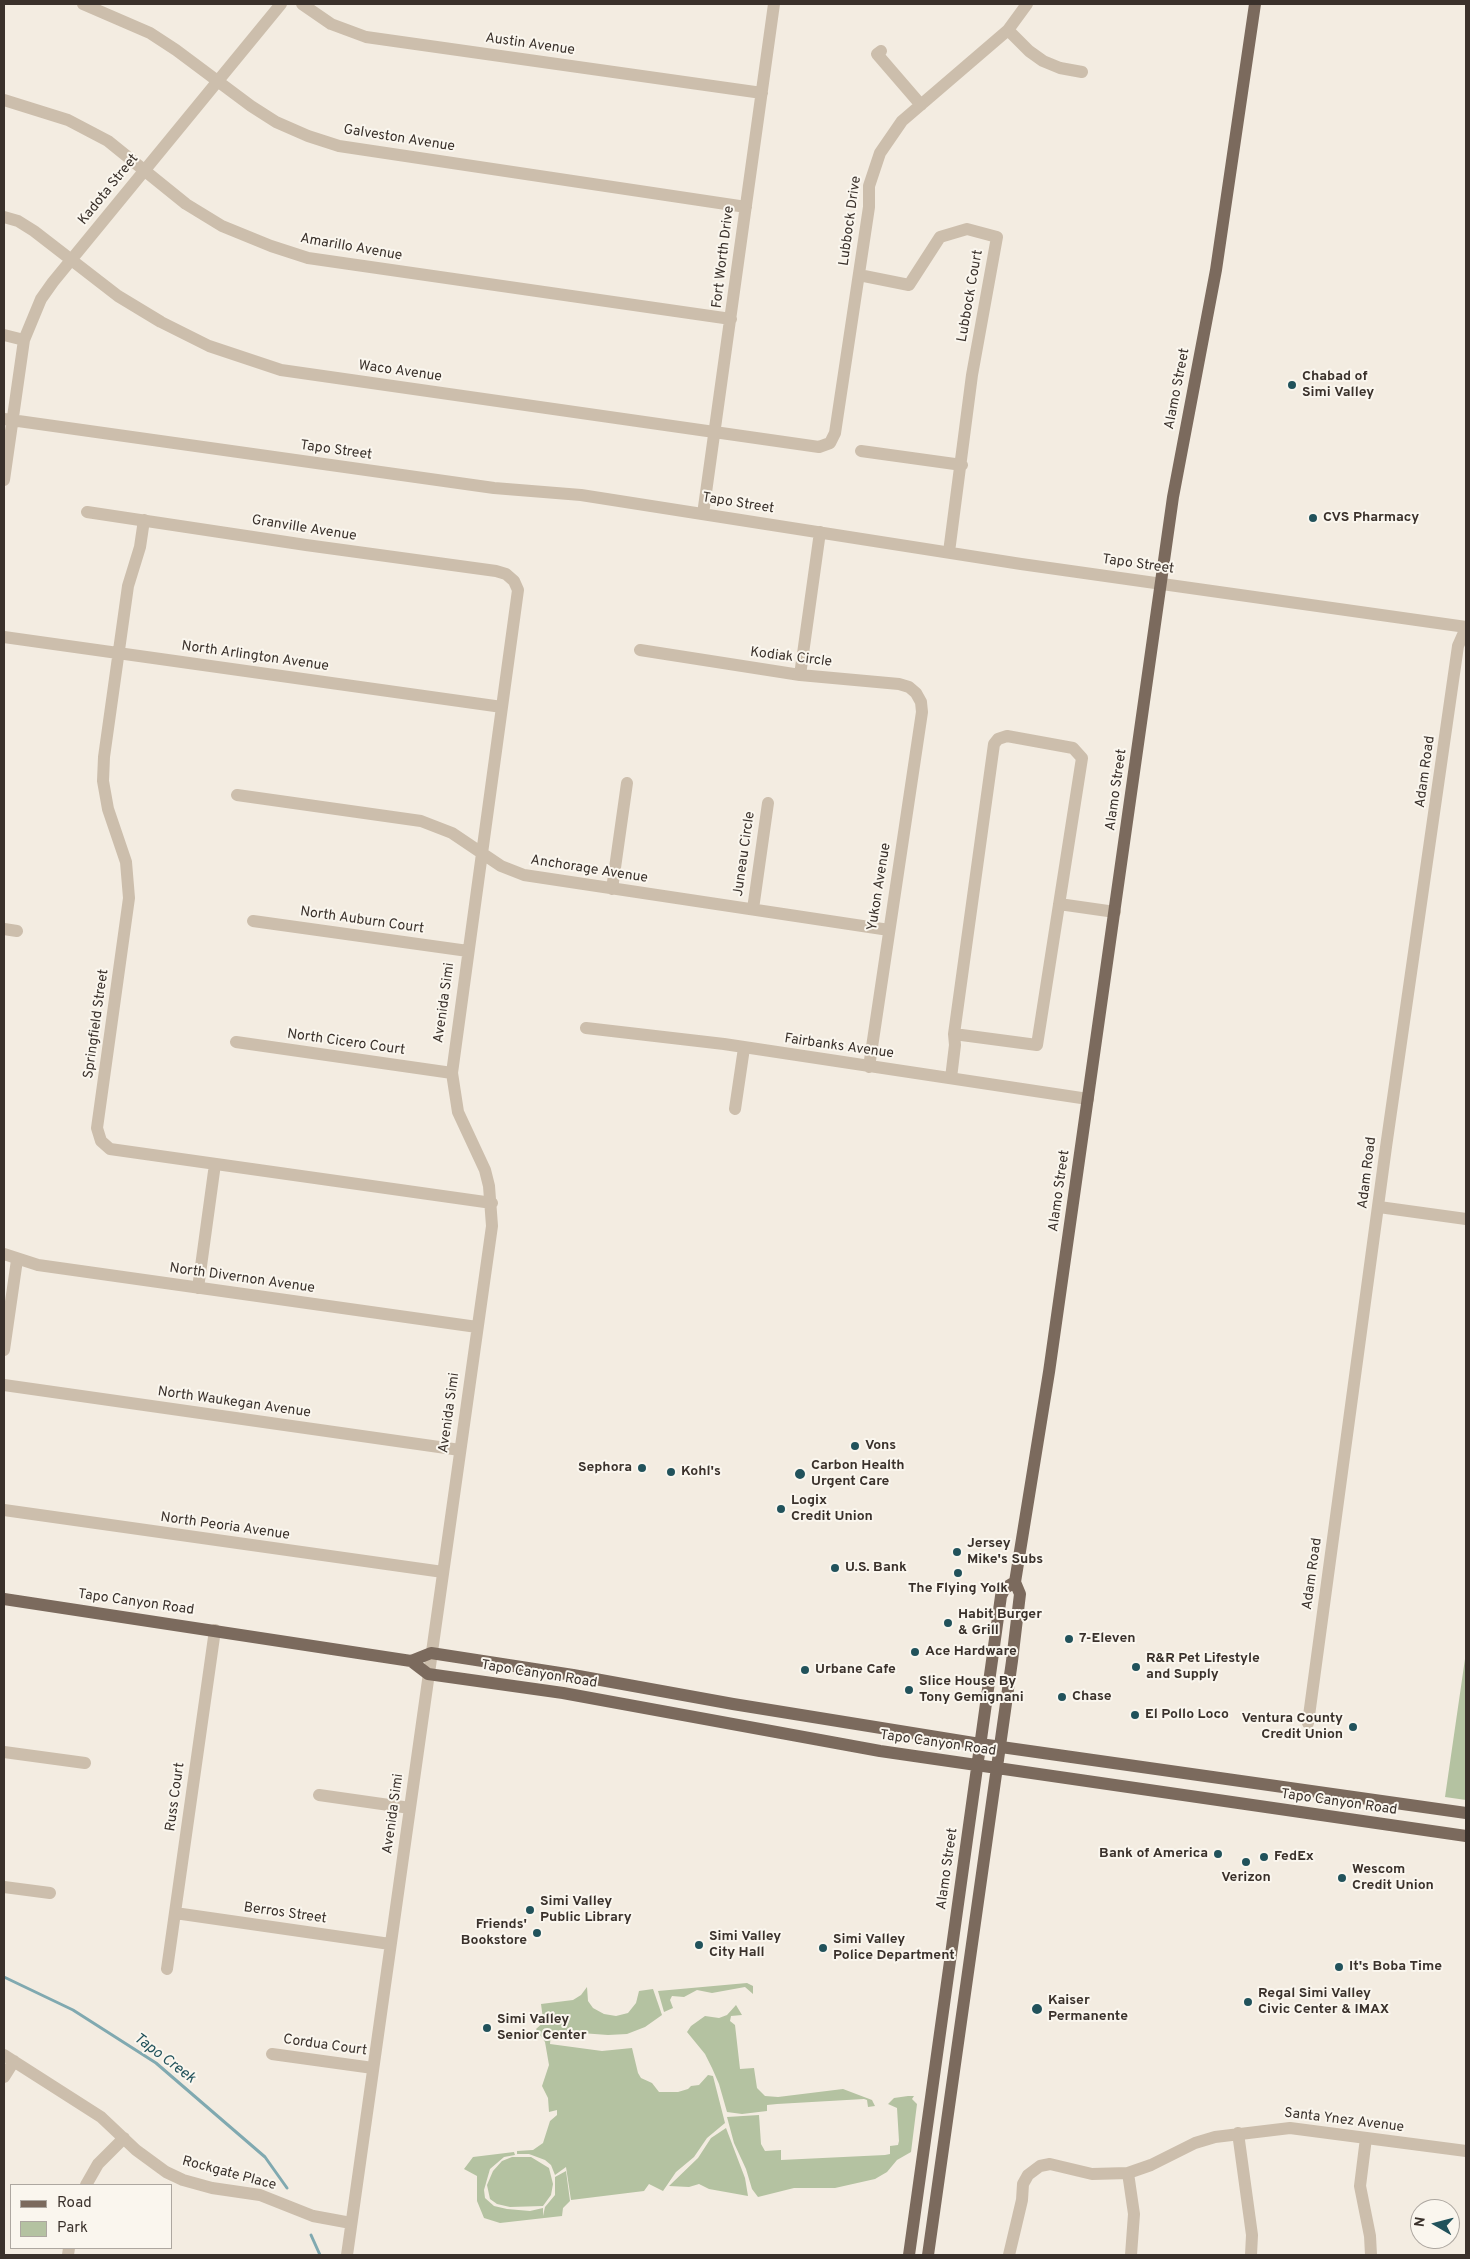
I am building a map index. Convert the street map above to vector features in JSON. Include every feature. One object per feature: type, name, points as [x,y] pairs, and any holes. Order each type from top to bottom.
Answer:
[{"type":"main road","name":"Alamo Street","points":[[928,2255],[1020,1594],[1015,1582],[1050,1372],[1173,498],[1216,270],[1255,4]]},
{"type":"main road","name":"Alamo Street","points":[[909,2255],[1001,1596],[1005,1588],[1015,1582]]},
{"type":"main road","name":"Tapo Canyon Road","points":[[4,1599],[411,1661],[431,1654],[573,1675],[733,1704],[999,1747],[1466,1813]]},
{"type":"main road","name":"Tapo Canyon Road","points":[[411,1661],[428,1674],[564,1693],[880,1752],[1466,1836]]},
{"type":"street","name":"Galveston Avenue","points":[[84,4],[150,34],[176,50],[216,82],[276,122],[308,136],[340,146],[746,207]]},
{"type":"street","name":"Kadota Street","points":[[4,480],[8,419],[24,340],[41,299],[281,4]]},
{"type":"street","name":"Austin Avenue","points":[[302,4],[331,24],[366,36],[762,94]]},
{"type":"street","name":"Fort Worth Drive","points":[[703,514],[774,4]]},
{"type":"street","name":"Lubbock Drive","points":[[830,443],[835,433],[859,275],[872,172],[889,137],[921,105],[1008,30],[1027,4]]},
{"type":"street","points":[[1008,30],[1029,51],[1043,61],[1060,68],[1082,72]]},
{"type":"street","points":[[881,51],[877,54],[921,105]]},
{"type":"street","name":"Amarillo Avenue","points":[[4,100],[68,120],[108,141],[186,204],[222,226],[270,246],[308,258],[731,319]]},
{"type":"street","name":"Waco Avenue","points":[[4,217],[18,221],[34,231],[118,296],[161,322],[209,346],[281,370],[819,447],[830,443]]},
{"type":"street","name":"Lubbock Court","points":[[859,275],[909,285],[940,237],[967,230],[997,237],[972,375],[962,466],[949,552]]},
{"type":"street","points":[[4,335],[24,340]]},
{"type":"street","name":"Tapo Street","points":[[8,419],[494,488],[581,495],[1161,584],[1466,628]]},
{"type":"street","points":[[862,452],[962,466]]},
{"type":"street","name":"Granville Avenue","points":[[87,512],[496,571],[506,574],[514,581]]},
{"type":"street","name":"Springfield Street","points":[[144,520],[140,547],[128,586],[104,757],[103,780],[108,809],[126,862],[129,898],[98,1135],[105,1146],[110,1149],[492,1203]]},
{"type":"street","points":[[800,675],[820,532]]},
{"type":"street","name":"Avenida Simi","points":[[346,2255],[492,1226],[492,1203],[485,1170],[458,1112],[452,1073],[481,854],[518,600],[518,590],[514,581]]},
{"type":"street","name":"Adam Road","points":[[1308,1723],[1458,646],[1466,628]]},
{"type":"street","name":"North Arlington Avenue","points":[[4,636],[502,707]]},
{"type":"street","name":"Kodiak Circle","points":[[640,650],[800,675],[899,684],[909,687],[916,694],[921,702],[922,712]]},
{"type":"street","name":"Yukon Avenue","points":[[869,1067],[922,712]]},
{"type":"street","points":[[951,1078],[955,1044],[954,1034],[994,744],[998,739],[1007,736],[1073,748],[1082,758],[1037,1045],[954,1034]]},
{"type":"street","points":[[612,889],[627,783]]},
{"type":"street","name":"Anchorage Avenue","points":[[238,795],[421,821],[452,833],[501,866],[524,876],[889,930]]},
{"type":"street","name":"Juneau Circle","points":[[752,909],[768,803]]},
{"type":"street","points":[[1059,904],[1115,912]]},
{"type":"street","name":"North Auburn Court","points":[[253,921],[468,951]]},
{"type":"street","points":[[4,929],[17,931]]},
{"type":"street","name":"Fairbanks Avenue","points":[[586,1028],[744,1048],[1088,1100]]},
{"type":"street","name":"North Cicero Court","points":[[236,1042],[452,1073]]},
{"type":"street","points":[[735,1109],[744,1048]]},
{"type":"street","points":[[198,1288],[215,1164]]},
{"type":"street","points":[[1379,1207],[1466,1219]]},
{"type":"street","name":"North Divernon Avenue","points":[[4,1254],[17,1260],[38,1265],[477,1327]]},
{"type":"street","points":[[4,1350],[17,1260]]},
{"type":"street","name":"North Waukegan Avenue","points":[[4,1385],[460,1450]]},
{"type":"street","name":"North Peoria Avenue","points":[[4,1510],[443,1572]]},
{"type":"street","name":"Russ Court","points":[[167,1969],[214,1630]]},
{"type":"street","points":[[4,1752],[85,1764]]},
{"type":"street","points":[[319,1795],[410,1808]]},
{"type":"street","points":[[4,1887],[50,1893]]},
{"type":"street","name":"Berros Street","points":[[175,1913],[390,1944]]},
{"type":"street","name":"Cordua Court","points":[[272,2054],[373,2068]]},
{"type":"street","name":"Rockgate Place","points":[[4,2077],[9,2058],[101,2117],[151,2162],[183,2180],[212,2188],[260,2195],[313,2216],[351,2223]]},
{"type":"street","name":"Santa Ynez Avenue","points":[[1009,2255],[1022,2200],[1023,2184],[1031,2172],[1040,2166],[1050,2164],[1092,2174],[1128,2173],[1151,2165],[1195,2143],[1238,2133],[1290,2128],[1460,2151]]},
{"type":"street","points":[[1238,2133],[1252,2235],[1251,2255]]},
{"type":"street","points":[[87,2184],[98,2164],[124,2138]]},
{"type":"street","points":[[1366,2138],[1360,2186],[1372,2255]]},
{"type":"street","points":[[1128,2173],[1134,2214],[1131,2255]]},
{"type":"green space","points":[[1466,1652],[1466,1800],[1445,1797]]},
{"type":"green space","points":[[747,1983],[753,1986],[753,1994],[745,1987],[712,1993],[697,1990],[684,1997],[672,1996],[670,2000],[673,2008],[664,2012],[658,1991]]},
{"type":"green space","points":[[587,1987],[588,2001],[593,2008],[604,2014],[616,2016],[628,2013],[636,2003],[639,1991],[653,1989],[662,2015],[645,2027],[627,2034],[608,2035],[554,2031],[551,2033],[550,2044],[602,2051],[632,2048],[641,2078],[652,2083],[659,2092],[678,2092],[691,2086],[699,2085],[708,2075],[713,2076],[725,2123],[707,2138],[694,2157],[676,2172],[663,2191],[649,2184],[644,2191],[571,2200],[566,2167],[555,2175],[551,2165],[545,2160],[529,2154],[517,2154],[517,2151],[533,2150],[543,2143],[550,2121],[557,2115],[557,2110],[549,2112],[548,2098],[542,2086],[549,2065],[545,2042],[536,2029],[546,2020],[543,2019],[541,2004],[573,2000],[581,1995]]},
{"type":"green space","points":[[736,2005],[742,2015],[731,2016],[730,2021],[735,2025],[740,2069],[754,2068],[757,2088],[765,2096],[778,2097],[843,2089],[872,2100],[875,2106],[868,2107],[867,2100],[864,2099],[767,2105],[767,2111],[742,2114],[727,2112],[719,2084],[705,2054],[687,2032],[691,2026],[705,2016],[719,2018],[727,2015]]},
{"type":"green space","points":[[914,2096],[912,2099],[917,2104],[911,2152],[897,2160],[887,2172],[875,2179],[835,2188],[794,2188],[758,2197],[752,2189],[746,2169],[734,2143],[727,2117],[759,2115],[761,2144],[765,2151],[781,2150],[781,2160],[885,2155],[890,2154],[890,2146],[898,2145],[899,2141],[897,2108],[888,2104],[894,2098]]},
{"type":"green space","points":[[726,2128],[745,2178],[748,2196],[709,2189],[699,2184],[689,2187],[669,2186],[698,2158],[711,2138]]},
{"type":"green space","points":[[514,2152],[515,2155],[504,2157],[490,2169],[484,2190],[485,2198],[494,2206],[507,2209],[530,2211],[543,2208],[543,2216],[545,2207],[555,2195],[555,2177],[566,2171],[570,2201],[563,2208],[562,2216],[500,2223],[484,2218],[477,2201],[477,2176],[464,2169],[473,2157]]},
{"type":"green space","points":[[512,2157],[531,2157],[549,2168],[553,2184],[551,2195],[543,2206],[510,2207],[497,2204],[490,2199],[487,2185],[493,2171],[502,2161]]},
{"type":"waterway","name":"Tapo Creek","points":[[4,1977],[73,2010],[156,2063],[265,2157],[287,2188]]},
{"type":"waterway","name":"Tapo Creek","points":[[311,2235],[320,2255]]},
{"type":"place","name":"Chabad of Simi Valley","points":[[1292,385]]},
{"type":"place","name":"CVS Pharmacy","points":[[1313,518]]},
{"type":"place","name":"Vons","points":[[855,1446]]},
{"type":"place","name":"Sephora","points":[[642,1468]]},
{"type":"place","name":"Kohl's","points":[[671,1472]]},
{"type":"place","name":"Carbon Health Urgent Care","points":[[800,1474]]},
{"type":"place","name":"Logix Credit Union","points":[[781,1509]]},
{"type":"place","name":"Jersey Mike's Subs","points":[[957,1552]]},
{"type":"place","name":"U.S. Bank","points":[[835,1568]]},
{"type":"place","name":"The Flying Yolk","points":[[958,1573]]},
{"type":"place","name":"Habit Burger & Grill","points":[[948,1623]]},
{"type":"place","name":"7-Eleven","points":[[1069,1639]]},
{"type":"place","name":"Ace Hardware","points":[[915,1652]]},
{"type":"place","name":"R&R Pet Lifestyle and Supply","points":[[1136,1667]]},
{"type":"place","name":"Urbane Cafe","points":[[805,1670]]},
{"type":"place","name":"Slice House By Tony Gemignani","points":[[909,1690]]},
{"type":"place","name":"Chase","points":[[1062,1697]]},
{"type":"place","name":"El Pollo Loco","points":[[1135,1715]]},
{"type":"place","name":"Ventura County Credit Union","points":[[1353,1727]]},
{"type":"place","name":"Bank of America","points":[[1218,1854]]},
{"type":"place","name":"FedEx","points":[[1264,1857]]},
{"type":"place","name":"Verizon","points":[[1246,1862]]},
{"type":"place","name":"Wescom Credit Union","points":[[1342,1878]]},
{"type":"place","name":"Simi Valley Public Library","points":[[530,1910]]},
{"type":"place","name":"Friends' Bookstore","points":[[537,1933]]},
{"type":"place","name":"Simi Valley City Hall","points":[[699,1945]]},
{"type":"place","name":"Simi Valley Police Department","points":[[823,1948]]},
{"type":"place","name":"It's Boba Time","points":[[1339,1967]]},
{"type":"place","name":"Regal Simi Valley Civic Center & IMAX","points":[[1248,2002]]},
{"type":"place","name":"Kaiser Permanente","points":[[1037,2009]]},
{"type":"place","name":"Simi Valley Senior Center","points":[[487,2028]]}]
